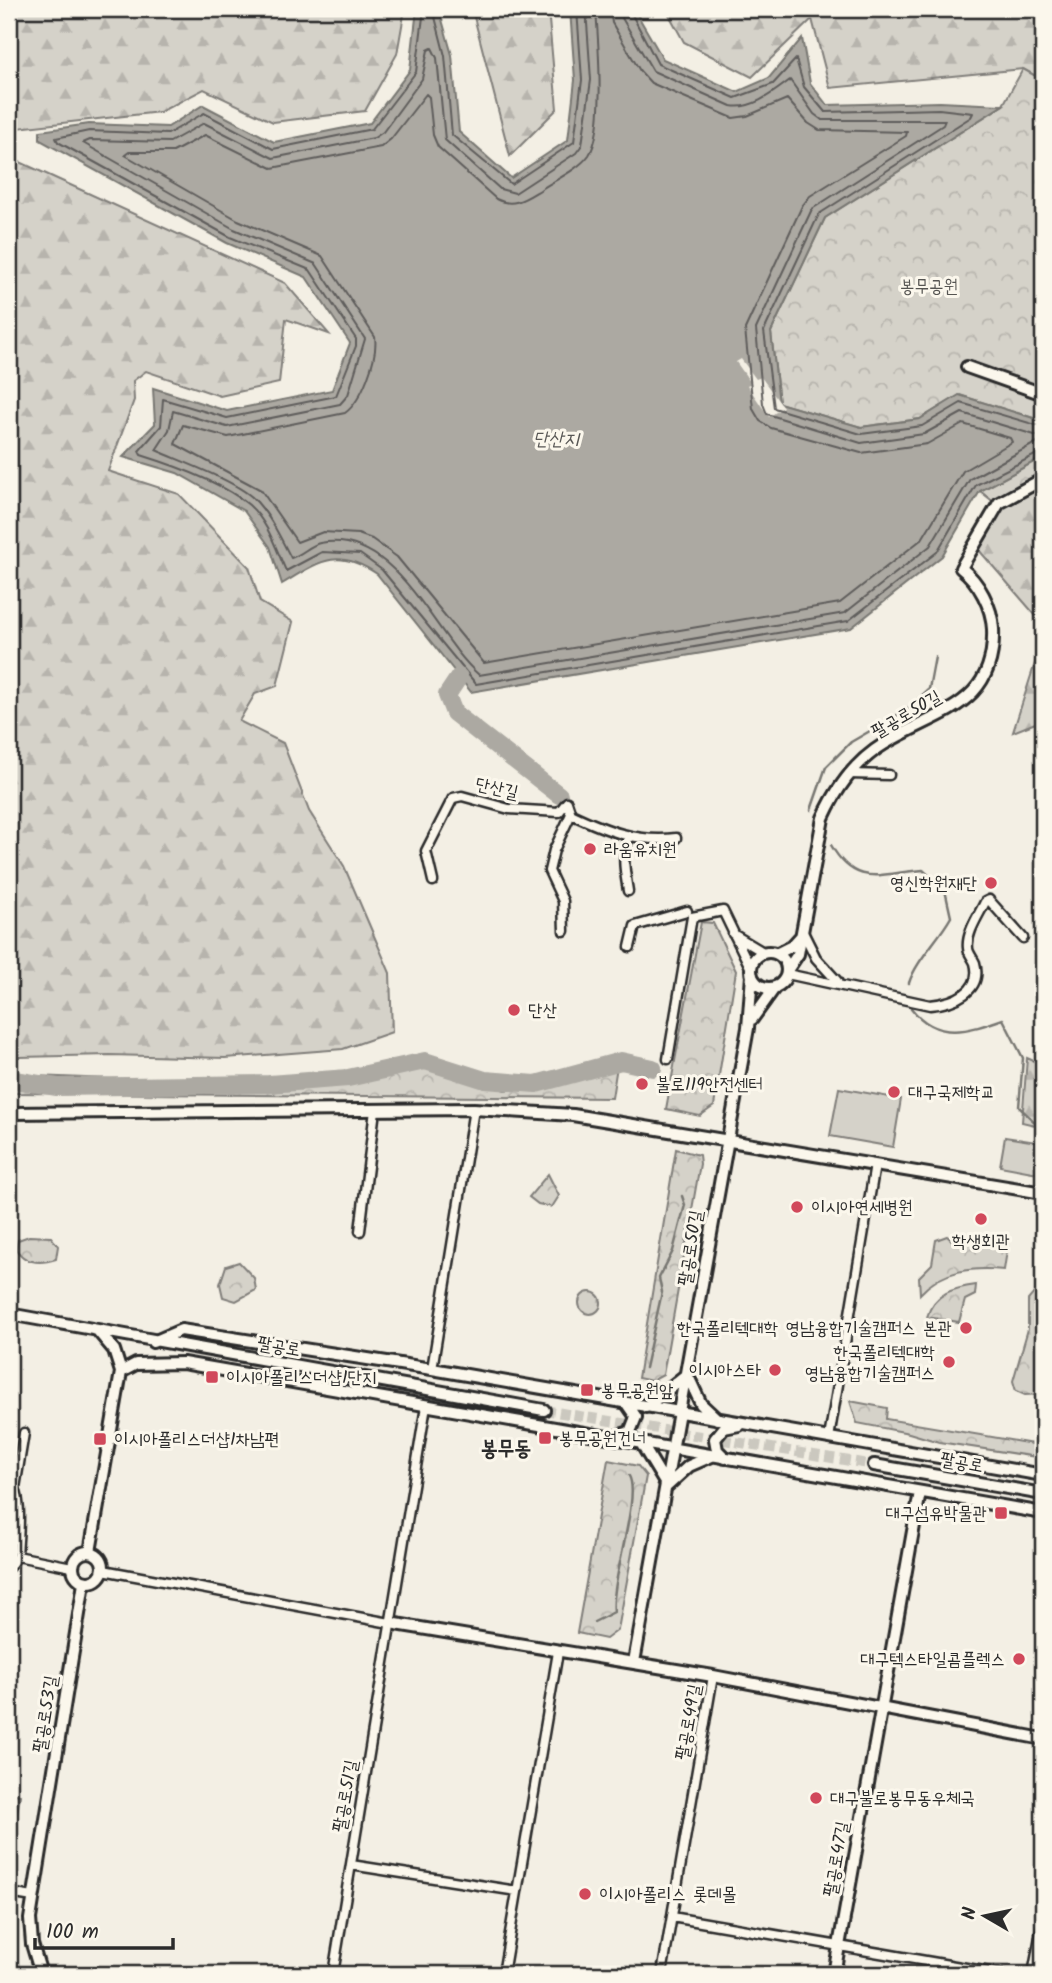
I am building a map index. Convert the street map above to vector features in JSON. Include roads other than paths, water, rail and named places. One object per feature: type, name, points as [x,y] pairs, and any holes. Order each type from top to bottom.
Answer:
[{"type":"main road","points":[[967,367],[1043,394]]},
{"type":"main road","name":"팔공로50길","points":[[787,971],[798,954],[823,818],[832,799],[849,774],[883,745],[938,718],[969,696],[990,669],[992,622],[973,578],[961,568],[999,503],[1043,479]]},
{"type":"main road","points":[[748,1028],[755,958],[763,952],[778,953],[802,933]]},
{"type":"main road","points":[[748,1028],[761,1003],[787,971],[778,953]]},
{"type":"main road","points":[[752,972],[759,985],[776,986]]},
{"type":"main road","name":"팔공로50길","points":[[673,1449],[726,1138],[748,1028]]},
{"type":"main road","points":[[9,1113],[474,1109],[573,1115],[726,1138],[1043,1193]]},
{"type":"main road","name":"팔공로","points":[[9,1314],[153,1342],[544,1410]]},
{"type":"main road","points":[[153,1342],[181,1330],[432,1369],[1043,1475]]},
{"type":"main road","points":[[90,1552],[121,1372],[114,1350],[98,1331]]},
{"type":"main road","points":[[153,1342],[183,1363]]},
{"type":"main road","points":[[121,1372],[136,1364],[183,1363],[1043,1513]]},
{"type":"main road","points":[[646,1408],[687,1374],[701,1404],[717,1419]]},
{"type":"main road","points":[[612,1438],[630,1432],[636,1417],[627,1404]]},
{"type":"main road","points":[[725,1458],[717,1450],[715,1439],[724,1428],[745,1424]]},
{"type":"main road","points":[[641,1443],[667,1486]]},
{"type":"main road","points":[[390,1623],[634,1662],[673,1449]]},
{"type":"main road","points":[[667,1486],[689,1466],[712,1456]]},
{"type":"main road","name":"팔공로","points":[[874,1465],[1043,1494]]},
{"type":"main road","name":"팔공로47길","points":[[834,1974],[879,1709],[920,1492]]},
{"type":"main road","points":[[90,1552],[101,1560],[103,1570],[98,1578],[84,1583],[74,1575],[72,1567],[77,1556],[90,1552]]},
{"type":"main road","name":"팔공로53길","points":[[41,1974],[32,1944],[33,1897],[84,1583]]},
{"type":"main road","name":"팔공로49길","points":[[634,1662],[713,1676]]},
{"type":"main road","points":[[713,1676],[1043,1739]]},
{"type":"street","points":[[849,774],[890,775]]},
{"type":"street","name":"단산길","points":[[433,881],[426,851],[453,798],[463,796],[509,809],[559,812],[567,802],[571,814],[629,837],[676,838]]},
{"type":"street","points":[[564,931],[563,901],[549,871],[554,850],[571,814]]},
{"type":"street","points":[[628,891],[624,847],[629,837]]},
{"type":"street","points":[[787,971],[930,1005],[947,1004],[966,994],[976,982],[975,965],[968,948],[971,930],[985,902],[989,900],[1023,938]]},
{"type":"street","points":[[630,947],[635,926],[687,911]]},
{"type":"street","points":[[668,1059],[692,917],[723,911],[752,972]]},
{"type":"street","points":[[802,933],[816,958],[839,983]]},
{"type":"street","points":[[733,934],[763,952]]},
{"type":"street","points":[[432,1369],[474,1109]]},
{"type":"street","points":[[360,1231],[374,1110]]},
{"type":"street","points":[[829,1438],[874,1165]]},
{"type":"street","name":"팔공로51길","points":[[333,1974],[426,1406]]},
{"type":"street","points":[[15,1491],[24,1433]]},
{"type":"street","points":[[9,1476],[15,1491],[18,1516],[17,1556],[9,1567]]},
{"type":"street","points":[[17,1556],[72,1567]]},
{"type":"street","points":[[103,1570],[390,1623]]},
{"type":"street","points":[[503,1974],[558,1651]]},
{"type":"street","name":"팔공로49길","points":[[662,1974],[713,1676]]},
{"type":"street","points":[[351,1864],[517,1891]]},
{"type":"street","points":[[9,1893],[33,1897]]},
{"type":"street","points":[[672,1917],[839,1948],[1002,1974]]},
{"type":"street","points":[[1034,1974],[1043,1921]]},
{"type":"water","name":"단산지","points":[[417,9],[439,9],[452,55],[459,132],[511,178],[568,140],[575,80],[570,9],[634,9],[663,59],[737,92],[769,78],[802,38],[810,83],[827,105],[940,102],[1003,105],[825,218],[771,332],[779,403],[861,427],[920,419],[959,395],[1043,421],[1043,457],[980,491],[942,556],[851,628],[471,692],[377,574],[363,566],[351,561],[329,560],[282,584],[270,547],[244,511],[177,473],[123,457],[155,424],[153,388],[227,411],[332,390],[350,343],[306,277],[227,243],[40,140],[40,131],[89,124],[168,127],[203,105],[274,142],[370,123],[410,70]]},
{"type":"waterway","points":[[811,810],[826,767],[851,742],[906,710],[929,689],[935,657]]},
{"type":"waterway","points":[[459,677],[447,695],[454,713],[559,795]]},
{"type":"waterway","points":[[831,845],[840,859],[860,873],[882,875],[923,870],[945,890],[951,917],[909,983]]},
{"type":"waterway","points":[[911,1008],[921,1019],[943,1030],[966,1030],[1003,1019],[1023,1058],[1019,1107],[1043,1130]]},
{"type":"waterway","points":[[9,1079],[57,1087],[269,1084],[348,1078],[425,1061],[485,1080],[536,1084],[621,1061],[653,1068]]},
{"type":"waterway","points":[[645,1368],[662,1292],[659,1278],[673,1251],[685,1205],[682,1196]]},
{"type":"waterway","points":[[594,1622],[614,1612],[616,1581],[631,1502],[632,1487],[629,1476]]},
{"type":"tunnel","points":[[544,1410],[874,1465]]},
{"type":"place","name":"라움유치원","points":[[590,849]]},
{"type":"place","name":"영신학원재단","points":[[991,883]]},
{"type":"place","name":"단산","points":[[514,1010]]},
{"type":"place","name":"불로119안전센터","points":[[642,1084]]},
{"type":"place","name":"대구국제학교","points":[[894,1092]]},
{"type":"place","name":"이시아연세병원","points":[[797,1207]]},
{"type":"place","name":"학생회관","points":[[981,1219]]},
{"type":"place","name":"한국폴리텍대학 영남융합기술캠퍼스 본관","points":[[966,1328]]},
{"type":"place","name":"한국폴리텍대학 영남융합기술캠퍼스","points":[[949,1362]]},
{"type":"place","name":"이시아스타","points":[[775,1370]]},
{"type":"place","name":"이시아폴리스더샵1단지","points":[[212,1377]]},
{"type":"place","name":"봉무공원앞","points":[[587,1390]]},
{"type":"place","name":"봉무공원건너","points":[[545,1438]]},
{"type":"place","name":"이시아폴리스더샵1차남편","points":[[100,1439]]},
{"type":"place","name":"대구섬유박물관","points":[[1001,1513]]},
{"type":"place","name":"대구텍스타일콤플렉스","points":[[1019,1659]]},
{"type":"place","name":"대구불로봉무동우체국","points":[[816,1798]]},
{"type":"place","name":"이시아폴리스 롯데몰","points":[[585,1894]]},
{"type":"district","name":"봉무동","points":[[506,1448]]},
{"type":"park label","name":"봉무공원","points":[[929,286]]}]
